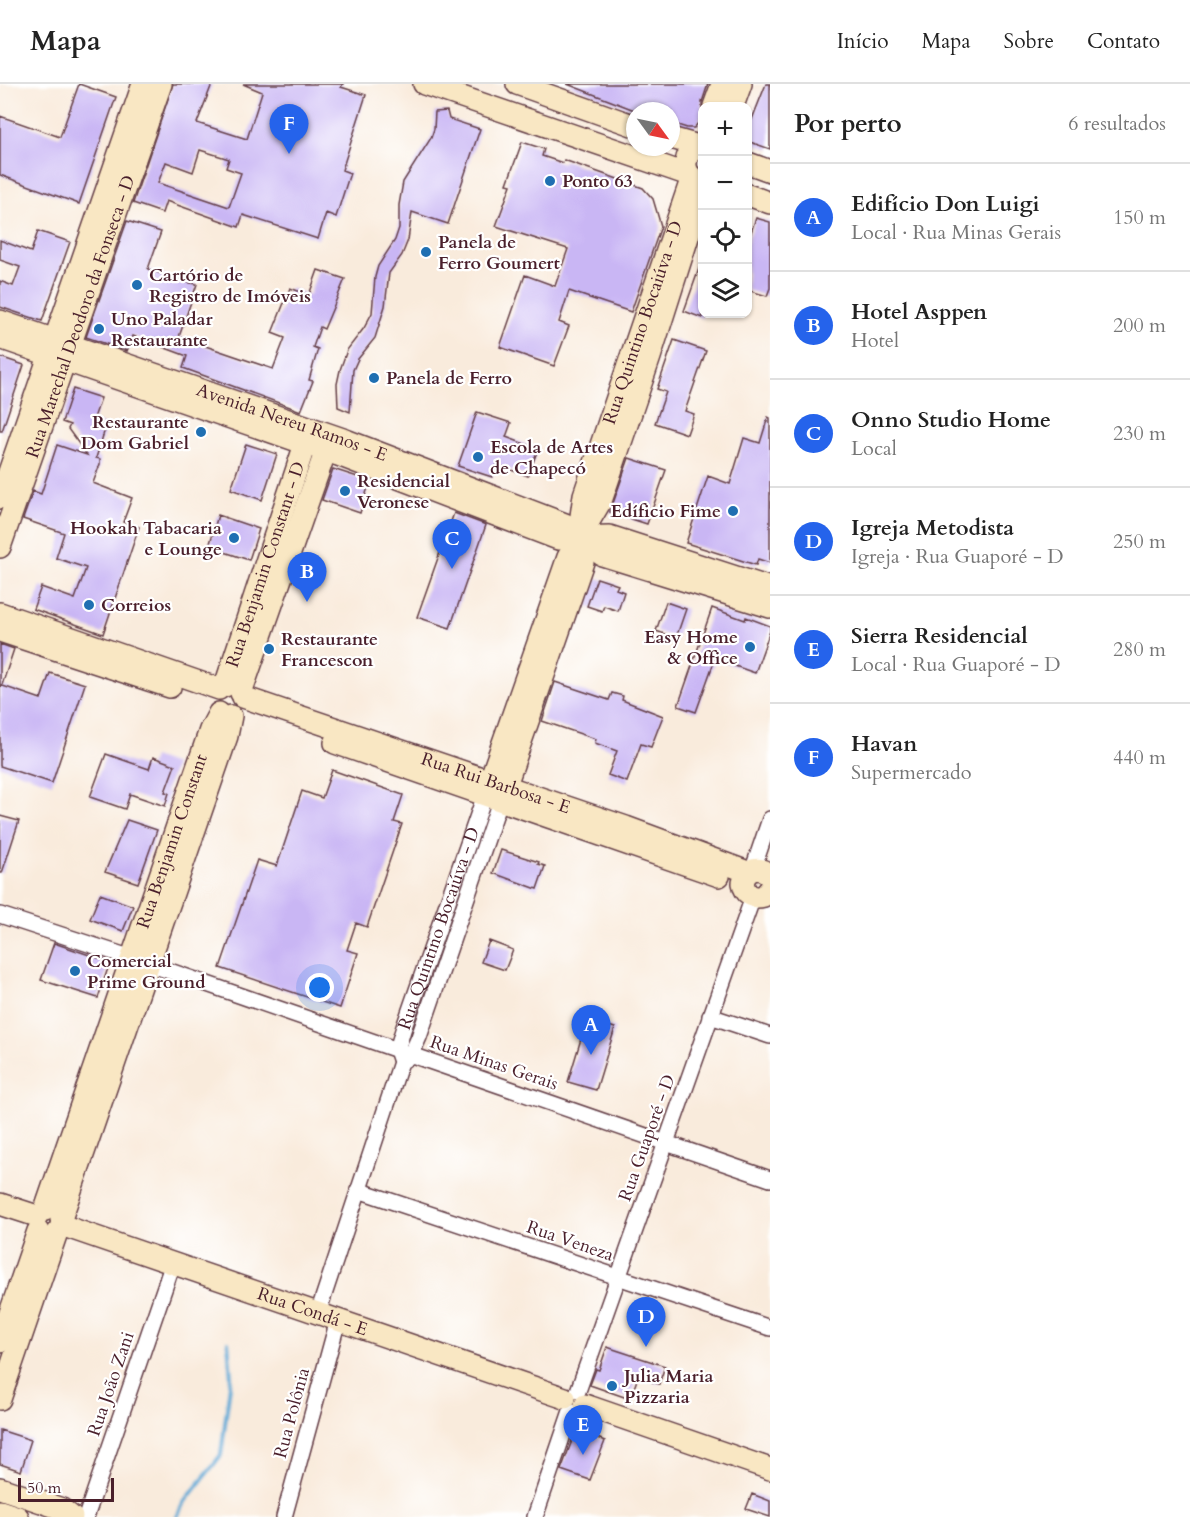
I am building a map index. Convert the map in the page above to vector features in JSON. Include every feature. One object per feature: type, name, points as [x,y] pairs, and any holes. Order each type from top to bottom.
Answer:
[{"type":"street","name":"Rua Marechal Deodoro da Fonseca - D","points":[[0,547],[143,84]]},
{"type":"street","name":"Rua Marechal Deodoro da Fonseca - D","points":[[0,498],[60,350],[161,84]]},
{"type":"street","points":[[424,84],[696,182]]},
{"type":"street","points":[[517,84],[626,123]]},
{"type":"street","points":[[715,102],[722,84]]},
{"type":"street","points":[[734,102],[741,84]]},
{"type":"street","points":[[680,140],[698,144]]},
{"type":"street","name":"Rua Quintino Bocaiúva - D","points":[[403,1056],[441,974],[495,790],[568,557],[601,501],[650,357],[696,182],[686,164],[687,158],[689,153],[698,147]]},
{"type":"street","points":[[752,165],[770,171]]},
{"type":"street","points":[[752,197],[770,203]]},
{"type":"street","name":"Avenida Nereu Ramos - E","points":[[0,321],[60,350],[558,539],[609,536],[770,588]]},
{"type":"street","name":"Avenida Nereu Ramos - E","points":[[0,338],[60,350],[364,447],[565,524],[602,555],[770,607]]},
{"type":"street","name":"Rua Benjamin Constant - D","points":[[304,482],[305,444]]},
{"type":"street","name":"Rua Benjamin Constant - D","points":[[229,701],[304,482],[326,450]]},
{"type":"street","name":"Rua Rui Barbosa - E","points":[[0,613],[229,701]]},
{"type":"street","name":"Rua Rui Barbosa - E","points":[[0,631],[229,701],[495,790],[626,827],[760,879]]},
{"type":"street","name":"Rua Benjamin Constant","points":[[140,961],[186,830],[210,730],[229,701]]},
{"type":"street","name":"Rua Quintino Bocaiúva - D","points":[[328,1317],[358,1190],[403,1056],[424,968],[495,790]]},
{"type":"street","name":"Rua Guaporé - D","points":[[535,1517],[617,1278],[760,879],[770,819]]},
{"type":"street","name":"Rua Minas Gerais","points":[[0,915],[140,961],[403,1056],[770,1179]]},
{"type":"street","points":[[0,1399],[5,1348],[140,961]]},
{"type":"street","points":[[424,968],[441,974]]},
{"type":"street","points":[[710,1016],[770,1036]]},
{"type":"street","name":"Rua Veneza","points":[[358,1190],[770,1328]]},
{"type":"street","name":"Rua Condá - E","points":[[0,1204],[47,1229],[173,1263],[770,1469]]},
{"type":"street","name":"Rua João Zani","points":[[86,1517],[173,1263]]},
{"type":"street","name":"Rua Polônia","points":[[284,1517],[328,1317]]},
{"type":"street","points":[[0,1488],[62,1509],[72,1517]]},
{"type":"street","points":[[0,1511],[18,1517]]},
{"type":"building","points":[[79,84],[116,97],[79,204],[0,175],[0,116],[60,137]]},
{"type":"building","points":[[173,84],[212,84],[197,123],[247,139],[262,92],[243,84],[343,84],[341,87],[366,95],[342,170],[350,173],[336,217],[326,213],[318,239],[243,215],[239,227],[166,201],[162,213],[133,203]],"holes":[[[200,150],[229,159],[226,168],[241,173],[229,207],[158,183],[166,162],[193,172]]]},
{"type":"building","points":[[567,84],[708,84],[702,102],[698,102],[698,123],[694,128],[680,126],[680,102],[626,102],[626,107]]},
{"type":"building","points":[[766,84],[770,84],[770,149],[752,143],[752,119]]},
{"type":"building","points":[[447,111],[449,119],[480,129],[448,224],[412,212],[408,240],[402,255],[389,273],[385,306],[375,338],[358,359],[353,370],[350,412],[338,407],[337,384],[340,370],[347,350],[372,313],[378,266],[395,240],[399,228],[399,205],[403,182],[431,138],[435,112]]},
{"type":"building","points":[[522,142],[544,149],[542,156],[563,163],[564,160],[643,188],[653,199],[661,226],[631,312],[569,291],[559,322],[569,326],[554,366],[500,347],[525,275],[555,286],[568,249],[496,226],[511,185],[507,184]]},
{"type":"building","points":[[756,218],[770,222],[770,288],[767,296],[752,292],[752,229]]},
{"type":"building","points":[[127,221],[161,232],[148,269],[197,284],[179,337],[273,369],[285,338],[272,333],[290,288],[309,295],[318,270],[345,279],[324,329],[320,327],[313,347],[318,349],[309,380],[313,381],[301,411],[183,368],[187,356],[133,336],[127,351],[86,337]]},
{"type":"building","points":[[38,231],[70,242],[42,321],[0,307],[0,281],[13,286],[20,267],[0,260],[0,240],[31,252]]},
{"type":"building","points":[[698,271],[698,316],[684,311]]},
{"type":"building","points":[[674,340],[706,351],[685,411],[694,414],[687,434],[655,423],[666,392],[657,389]]},
{"type":"building","points":[[0,357],[24,365],[2,431],[0,431]]},
{"type":"building","points":[[73,389],[101,398],[93,421],[106,426],[96,458],[100,459],[100,464],[93,483],[132,498],[123,522],[139,527],[103,634],[33,609],[41,587],[75,599],[86,568],[56,558],[64,533],[23,519],[33,491],[41,494],[57,445],[87,455],[68,429],[70,425],[62,422]]},
{"type":"building","points":[[477,412],[511,423],[506,437],[538,449],[528,476],[497,465],[492,477],[458,466]]},
{"type":"building","name":"Edíficio Fime","points":[[768,417],[770,418],[770,563],[758,559],[756,565],[686,543],[708,476],[730,484],[744,438],[760,443]]},
{"type":"building","points":[[246,444],[277,454],[262,500],[231,489]]},
{"type":"building","points":[[629,458],[666,470],[647,524],[610,512]]},
{"type":"building","name":"Residencial Veronese","points":[[333,469],[370,481],[360,513],[322,500]]},
{"type":"building","points":[[454,513],[486,525],[450,628],[417,617]]},
{"type":"building","name":"Hookah Tabacaria e Lounge","points":[[218,515],[259,529],[249,560],[209,547]]},
{"type":"building","points":[[597,578],[618,585],[616,589],[624,592],[618,611],[604,606],[602,611],[587,606]]},
{"type":"building","points":[[666,602],[686,609],[676,638],[656,631]]},
{"type":"building","points":[[712,608],[770,626],[770,631],[755,673],[715,659],[696,712],[678,706]]},
{"type":"building","points":[[0,644],[14,649],[2,685],[0,685]]},
{"type":"building","points":[[50,673],[85,684],[52,783],[0,766],[0,685],[41,699]]},
{"type":"building","points":[[555,682],[609,700],[612,693],[623,696],[622,700],[663,716],[651,747],[641,744],[627,782],[608,775],[617,751],[595,743],[596,739],[542,721]]},
{"type":"building","points":[[106,754],[149,769],[153,757],[175,765],[165,792],[169,793],[165,806],[130,794],[125,809],[90,797]]},
{"type":"building","points":[[332,770],[403,795],[394,822],[402,824],[367,927],[356,923],[347,950],[358,953],[340,1008],[220,968],[257,860],[277,866],[302,791],[322,798]]},
{"type":"building","points":[[0,816],[19,821],[2,873],[0,873]]},
{"type":"building","points":[[127,820],[157,830],[138,883],[105,872]]},
{"type":"building","points":[[501,850],[545,866],[537,889],[493,873]]},
{"type":"building","points":[[100,894],[133,906],[123,931],[90,919]]},
{"type":"building","points":[[489,941],[513,950],[505,970],[481,962]]},
{"type":"building","name":"Comercial Prime Ground","points":[[54,943],[110,962],[98,998],[41,980]]},
{"type":"building","points":[[587,1019],[615,1028],[596,1090],[568,1082]]},
{"type":"building","points":[[607,1347],[665,1366],[659,1384],[638,1377],[630,1399],[590,1385],[596,1369],[599,1370]]},
{"type":"building","points":[[0,1430],[31,1440],[21,1471],[0,1464]]},
{"type":"building","points":[[576,1430],[605,1441],[590,1480],[561,1470]]},
{"type":"building","points":[[752,1494],[770,1501],[770,1517],[746,1509]]},
{"type":"waterway","points":[[177,1517],[183,1504],[221,1455],[231,1377],[228,1342]]},
{"type":"place","name":"Havan","points":[[289,154]]},
{"type":"place","name":"Ponto 63","points":[[550,181]]},
{"type":"place","name":"Panela de Ferro Goumert","points":[[426,252]]},
{"type":"place","name":"Cartório de Registro de Imóveis","points":[[137,285]]},
{"type":"place","name":"Uno Paladar Restaurante","points":[[99,329]]},
{"type":"place","name":"Panela de Ferro","points":[[374,378]]},
{"type":"place","name":"Restaurante Dom Gabriel","points":[[201,432]]},
{"type":"place","name":"Escola de Artes de Chapecó","points":[[478,457]]},
{"type":"place","name":"Residencial Veronese","points":[[345,491]]},
{"type":"place","name":"Edíficio Fime","points":[[733,511]]},
{"type":"place","name":"Hookah Tabacaria e Lounge","points":[[234,538]]},
{"type":"place","name":"Onno Studio Home","points":[[452,569]]},
{"type":"place","name":"Hotel Asppen","points":[[307,602]]},
{"type":"place","name":"Correios","points":[[89,605]]},
{"type":"place","name":"Easy Home & Office","points":[[750,647]]},
{"type":"place","name":"Restaurante Francescon","points":[[269,649]]},
{"type":"place","name":"Comercial Prime Ground","points":[[75,971]]},
{"type":"place","name":"Edifício Don Luigi","points":[[591,1055]]},
{"type":"place","name":"Igreja Metodista","points":[[646,1347]]},
{"type":"place","name":"Julia Maria Pizzaria","points":[[612,1386]]},
{"type":"place","name":"Sierra Residencial","points":[[583,1455]]}]
